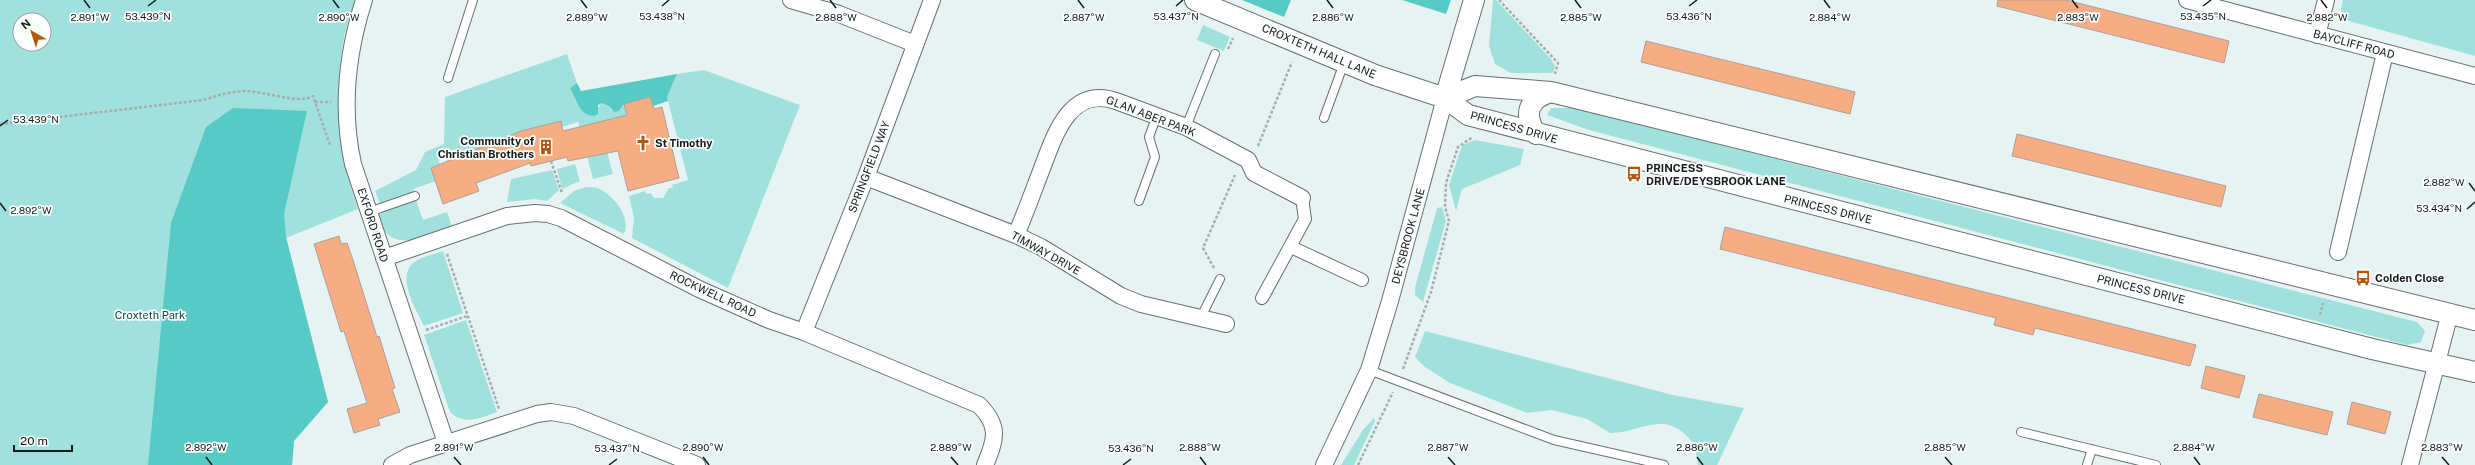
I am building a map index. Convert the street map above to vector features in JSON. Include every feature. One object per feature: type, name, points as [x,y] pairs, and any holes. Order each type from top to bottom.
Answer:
[{"type":"street","name":"EXFORD ROAD","points":[[364,0],[350,52],[347,122],[353,164],[409,336],[446,443]]},
{"type":"street","points":[[791,0],[839,14],[915,44]]},
{"type":"street","name":"SPRINGFIELD WAY","points":[[804,332],[866,177],[932,0]]},
{"type":"street","name":"CROXTETH HALL LANE","points":[[1195,0],[1302,43],[1375,75],[1445,98]]},
{"type":"street","name":"DEYSBROOK LANE","points":[[1324,465],[1369,370],[1390,301],[1445,98],[1474,0]]},
{"type":"street","name":"BAYCLIFF ROAD","points":[[2187,0],[2475,76]]},
{"type":"street","points":[[2317,35],[2326,0]]},
{"type":"street","points":[[2338,252],[2385,53]]},
{"type":"street","points":[[1445,98],[1475,86],[1551,92],[2475,320]]},
{"type":"street","points":[[1536,134],[1530,125],[1527,115],[1529,108],[1541,95],[1551,92]]},
{"type":"street","name":"GLAN ABER PARK","points":[[1016,235],[1058,128],[1073,110],[1094,97],[1105,97],[1186,127],[1246,158],[1254,173],[1302,198]]},
{"type":"street","name":"PRINCESS DRIVE","points":[[1445,98],[1468,115],[1536,134],[2372,348],[2438,362],[2475,372]]},
{"type":"street","name":"TIMWAY DRIVE","points":[[866,177],[1016,235],[1041,247],[1121,296],[1169,311],[1200,316],[1226,324]]},
{"type":"street","points":[[1262,298],[1291,247],[1305,218],[1302,198]]},
{"type":"street","name":"ROCKWELL ROAD","points":[[384,258],[508,216],[522,214],[548,214],[578,226],[706,292],[769,320],[804,332],[978,405],[993,423],[995,433],[985,465]]},
{"type":"street","points":[[1291,247],[1362,280]]},
{"type":"street","points":[[2410,465],[2450,314]]},
{"type":"street","points":[[392,465],[410,455],[504,424],[537,414],[561,413],[697,465]]},
{"type":"lane","points":[[448,78],[473,0]]},
{"type":"lane","points":[[1186,127],[1215,54]]},
{"type":"lane","points":[[1324,118],[1344,62]]},
{"type":"lane","points":[[1139,201],[1155,157],[1149,137],[1157,115]]},
{"type":"lane","points":[[369,212],[415,196]]},
{"type":"lane","points":[[1200,316],[1220,279]]},
{"type":"lane","points":[[1369,370],[1554,440],[1664,465]]},
{"type":"lane","points":[[2021,432],[2156,465]]},
{"type":"lane","points":[[2087,465],[2092,449]]},
{"type":"path","points":[[1499,0],[1558,63],[1551,92]]},
{"type":"path","points":[[1215,54],[1225,55],[1241,19]]},
{"type":"path","points":[[1220,279],[1203,248],[1246,158],[1256,152],[1295,55],[1302,43]]},
{"type":"path","points":[[0,124],[202,100],[227,93],[244,91],[279,95],[296,100],[307,100],[313,96],[315,102]]},
{"type":"path","points":[[1408,360],[1407,355],[1431,292],[1449,221],[1445,207],[1446,183],[1458,147]]},
{"type":"path","points":[[551,160],[562,193]]},
{"type":"path","points":[[442,239],[504,424]]},
{"type":"path","points":[[409,336],[467,316]]},
{"type":"path","points":[[1358,465],[1383,411],[1387,408]]},
{"type":"green space","name":"Croxteth Park","points":[[0,0],[355,0],[343,44],[338,87],[338,108],[342,148],[351,188],[358,209],[286,238],[328,402],[294,441],[292,465],[0,465]]},
{"type":"green space","points":[[1493,0],[1496,0],[1551,59],[1555,66],[1553,73],[1511,73],[1495,64],[1489,46]]},
{"type":"green space","points":[[2343,0],[2475,0],[2475,56],[2349,21],[2343,17],[2341,9]]},
{"type":"green space","points":[[1203,25],[1230,37],[1224,51],[1197,40]]},
{"type":"green space","points":[[567,54],[577,83],[570,88],[578,105],[598,108],[602,102],[610,106],[611,110],[619,111],[624,104],[627,115],[580,127],[578,122],[562,127],[560,121],[521,131],[447,161],[445,156],[438,158],[440,164],[431,168],[436,181],[413,189],[414,192],[380,203],[375,191],[416,170],[425,152],[444,144],[445,97]]},
{"type":"green space","points":[[704,70],[800,105],[728,288],[632,238],[634,218],[629,196],[645,191],[646,194],[651,193],[654,198],[663,198],[669,188],[673,188],[672,185],[688,180],[667,97],[677,74]]},
{"type":"green space","points":[[1551,108],[1575,108],[2417,322],[2425,331],[2421,342],[2407,345],[1589,130],[1547,115]]},
{"type":"green space","points":[[1475,140],[1524,149],[1520,165],[1462,189],[1456,211],[1449,185],[1463,145]]},
{"type":"green space","points":[[605,144],[613,174],[593,179],[587,156]]},
{"type":"green space","points":[[575,164],[580,181],[562,189],[557,169]]},
{"type":"green space","points":[[552,170],[559,190],[547,201],[534,199],[507,202],[511,179]]},
{"type":"green space","points":[[586,187],[594,187],[604,191],[620,207],[626,227],[624,234],[560,203],[574,191]]},
{"type":"green space","points":[[416,200],[423,220],[447,212],[452,227],[431,235],[409,240],[399,240],[390,236],[383,229],[378,216],[384,211]]},
{"type":"green space","points":[[1442,207],[1446,221],[1423,302],[1415,295],[1415,288],[1437,208]]},
{"type":"green space","points":[[443,251],[463,313],[424,326],[410,296],[407,279],[408,272],[414,262],[426,256]]},
{"type":"green space","points":[[466,320],[497,412],[473,420],[461,419],[450,412],[424,335]]},
{"type":"green space","points":[[1425,331],[1673,395],[1744,408],[1717,465],[1698,465],[1692,442],[1685,434],[1672,426],[1655,424],[1619,433],[1610,433],[1587,419],[1552,410],[1527,413],[1450,383],[1425,367],[1415,357]]},
{"type":"green space","points":[[1374,418],[1375,421],[1354,465],[1341,465],[1363,430]]},
{"type":"shaded area","points":[[1242,0],[1291,0],[1284,17]]},
{"type":"shaded area","points":[[1402,0],[1451,0],[1446,14]]},
{"type":"shaded area","points":[[677,74],[667,97],[668,101],[653,106],[650,97],[624,104],[619,111],[614,112],[609,106],[602,103],[598,105],[598,114],[594,116],[585,113],[582,110],[570,88],[577,83],[581,91]]},
{"type":"shaded area","points":[[233,108],[307,111],[284,214],[286,237],[328,402],[294,441],[292,465],[148,465],[171,223],[206,127]]},
{"type":"building","points":[[1998,0],[2066,0],[2229,41],[2224,63],[1997,6]]},
{"type":"building","points":[[1646,41],[1855,92],[1850,114],[1641,62]]},
{"type":"building","points":[[650,97],[654,109],[662,107],[679,178],[628,191],[618,151],[568,161],[567,157],[531,166],[530,163],[476,183],[479,191],[443,204],[431,168],[521,131],[561,121],[563,131],[627,115],[624,104]]},
{"type":"building","points":[[2017,134],[2226,186],[2221,207],[2012,156]]},
{"type":"building","points":[[1725,227],[2196,345],[2190,366],[2035,328],[2033,335],[1994,325],[1996,318],[1720,249]]},
{"type":"building","points":[[339,236],[341,244],[347,243],[353,260],[377,337],[379,336],[395,388],[392,389],[400,412],[378,419],[380,425],[354,433],[347,409],[367,403],[344,331],[341,332],[314,244]]},
{"type":"building","points":[[2206,366],[2245,376],[2239,398],[2201,388]]},
{"type":"building","points":[[2259,394],[2333,412],[2327,435],[2253,417]]},
{"type":"building","points":[[2352,402],[2391,412],[2385,434],[2347,424]]},
{"type":"place","name":"St Timothy","points":[[643,143]]},
{"type":"place","name":"Community of Christian Brothers","points":[[546,147]]},
{"type":"place","name":"PRINCESS DRIVE/DEYSBROOK LANE","points":[[1634,174]]},
{"type":"place","name":"Colden Close","points":[[2363,278]]}]
